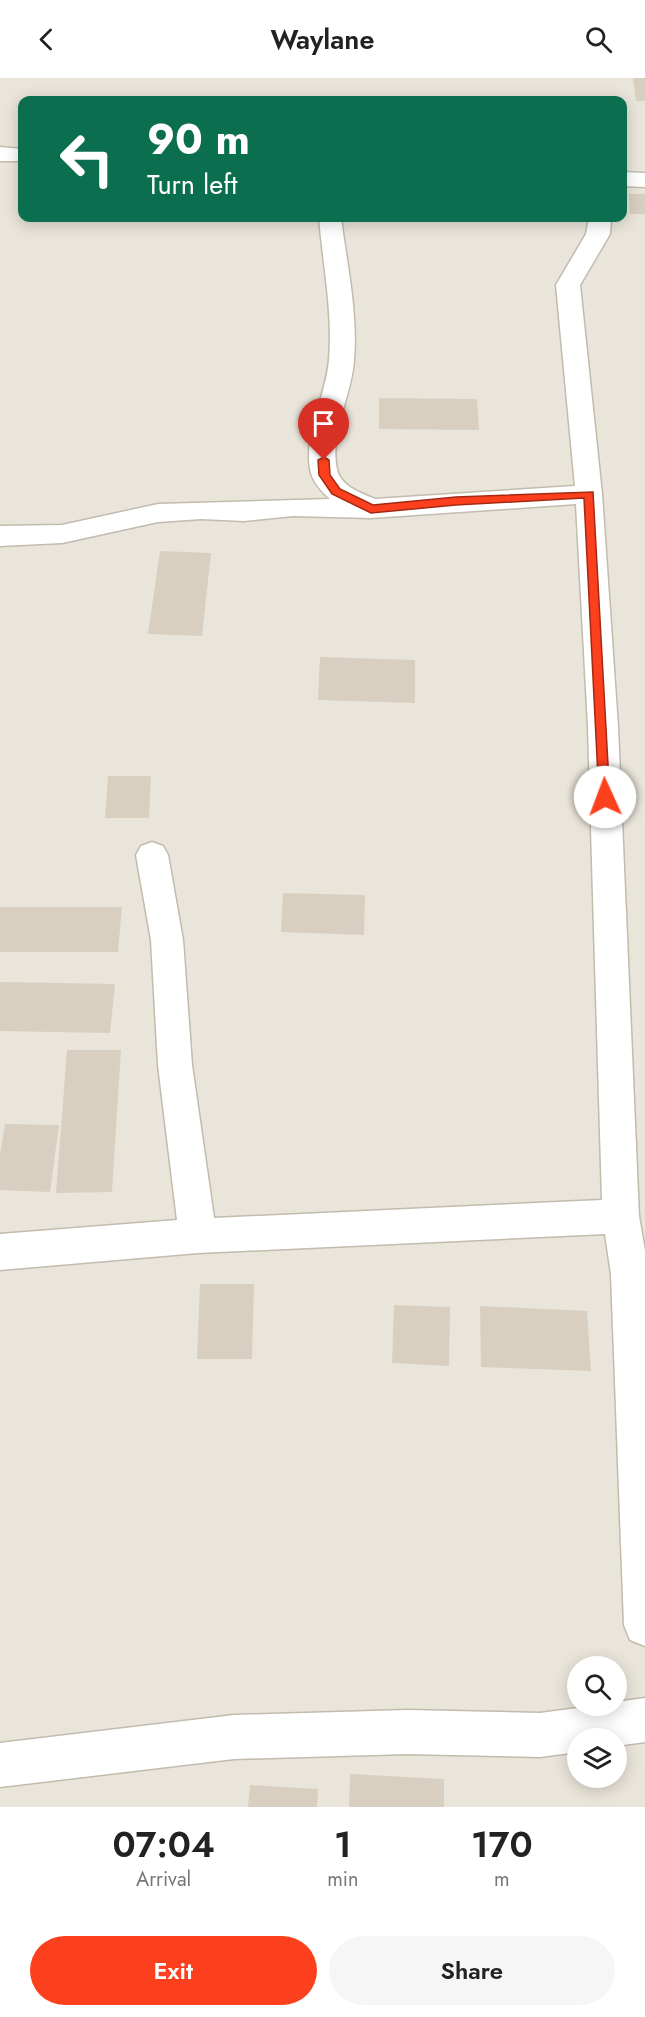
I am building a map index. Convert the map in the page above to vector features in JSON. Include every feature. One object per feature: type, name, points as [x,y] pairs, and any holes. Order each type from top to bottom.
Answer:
[{"type":"street","points":[[0,154],[18,155]]},
{"type":"street","points":[[627,178],[645,180]]},
{"type":"street","points":[[331,222],[344,328],[343,358],[334,410],[323,446],[324,475],[336,491],[371,509]]},
{"type":"street","points":[[600,222],[598,234],[568,285],[589,494],[603,727],[621,1216],[637,1275],[645,1625]]},
{"type":"street","points":[[0,536],[62,534],[158,513],[201,510],[244,512],[293,507],[371,509],[456,501],[589,494]]},
{"type":"street","points":[[152,855],[167,940],[175,1065],[198,1236]]},
{"type":"street","points":[[0,1252],[198,1236],[621,1216]]},
{"type":"street","points":[[0,1765],[234,1737],[407,1732],[540,1735],[645,1720]]},
{"type":"shaded area","points":[[0,78],[645,78],[645,1807],[0,1807]]},
{"type":"building","points":[[633,78],[645,78],[645,101],[636,101]]},
{"type":"building","points":[[629,194],[645,194],[645,214],[630,214]]},
{"type":"building","points":[[379,398],[477,399],[479,430],[379,429]]},
{"type":"building","points":[[160,551],[211,553],[202,636],[148,634]]},
{"type":"building","points":[[320,657],[415,660],[415,703],[318,700]]},
{"type":"building","points":[[108,776],[151,776],[149,818],[105,818]]},
{"type":"building","points":[[283,893],[365,895],[364,935],[281,932]]},
{"type":"building","points":[[0,907],[122,907],[118,952],[0,952]]},
{"type":"building","points":[[0,982],[115,984],[110,1033],[0,1031]]},
{"type":"building","points":[[67,1050],[121,1050],[112,1192],[56,1193]]},
{"type":"building","points":[[5,1124],[59,1125],[50,1192],[0,1190],[0,1155]]},
{"type":"building","points":[[200,1284],[254,1284],[252,1359],[197,1359]]},
{"type":"building","points":[[394,1305],[450,1307],[449,1366],[392,1363]]},
{"type":"building","points":[[480,1306],[587,1311],[591,1371],[481,1367]]},
{"type":"building","points":[[350,1774],[444,1779],[444,1807],[349,1807]]},
{"type":"building","points":[[250,1785],[318,1789],[317,1807],[248,1807]]},
{"type":"route","points":[[324,460],[324,475],[336,491],[371,509],[456,501],[589,494],[605,797]]}]
